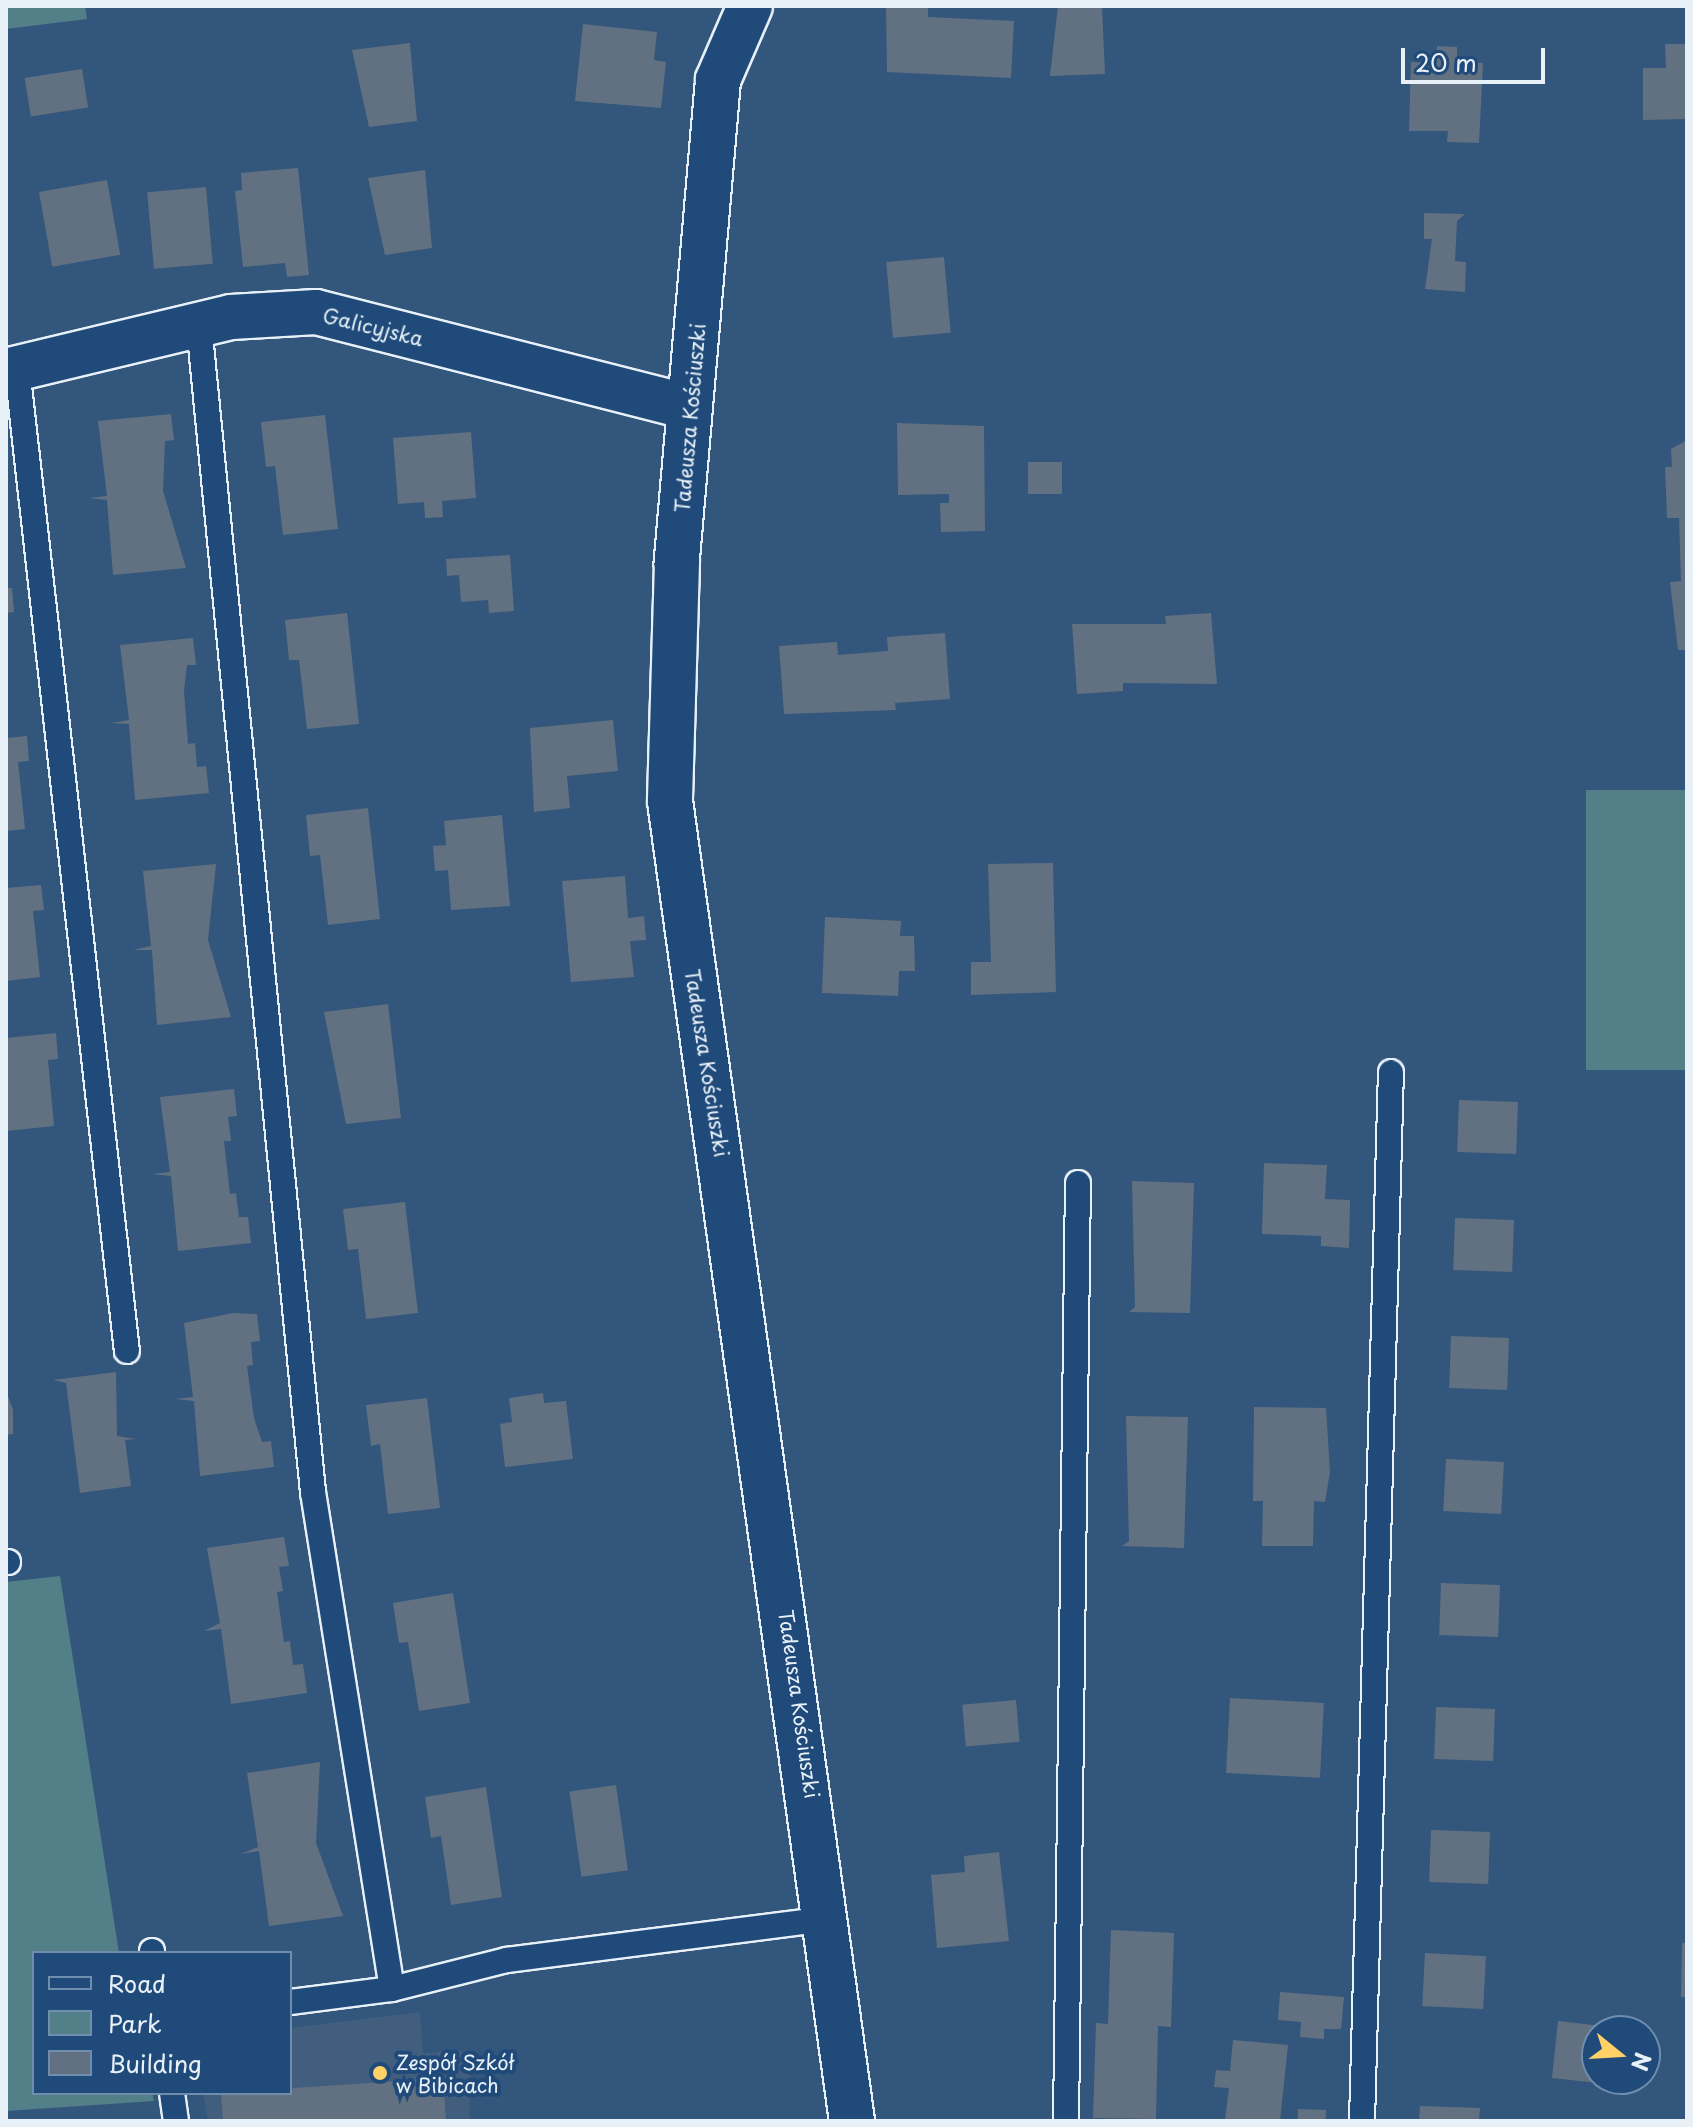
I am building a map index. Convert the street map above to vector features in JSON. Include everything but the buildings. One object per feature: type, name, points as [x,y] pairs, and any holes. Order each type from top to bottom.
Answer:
[{"type":"street","name":"Tadeusza Kościuszki","points":[[750,6],[718,80],[668,705],[673,843],[827,1919],[852,2121]]},
{"type":"street","name":"Galicyjska","points":[[11,370],[199,325],[316,312],[690,407]]},
{"type":"lane","points":[[199,325],[313,1492],[392,1989]]},
{"type":"lane","points":[[11,370],[127,1351]]},
{"type":"lane","points":[[1362,2121],[1391,1072]]},
{"type":"lane","points":[[1066,2121],[1078,1183]]},
{"type":"lane","points":[[292,2002],[392,1989],[507,1960],[827,1919]]},
{"type":"lane","points":[[172,2095],[176,2121]]},
{"type":"shaded area","name":"Zespół Szkół w Bibicach","points":[[420,2012],[423,2053],[469,2051],[470,2121],[208,2121],[203,2095],[292,2095],[292,2028]]},
{"type":"green space","points":[[6,6],[85,6],[87,19],[6,29]]},
{"type":"green space","points":[[1586,790],[1687,790],[1687,1070],[1586,1070]]},
{"type":"green space","points":[[60,1576],[119,1951],[32,1951],[32,2095],[152,2095],[154,2101],[6,2111],[6,1582]]},
{"type":"place","name":"Zespół Szkół w Bibicach","points":[[380,2073]]}]
